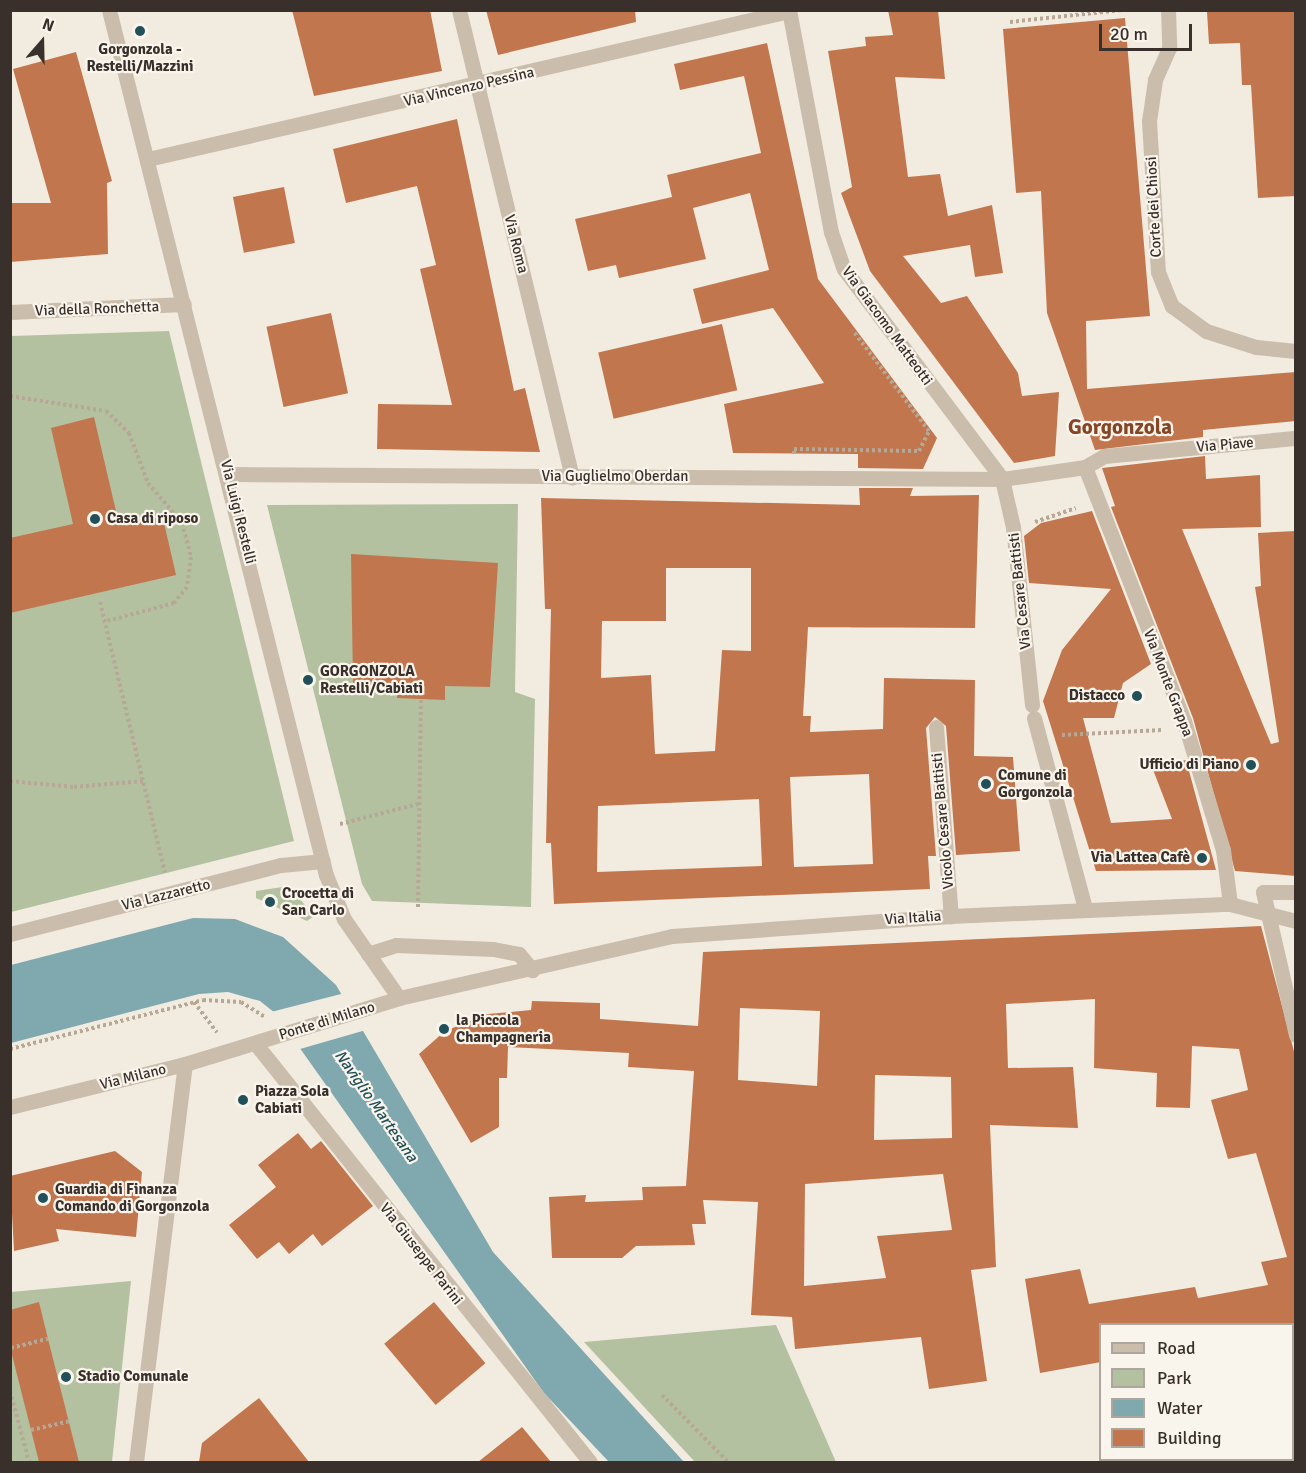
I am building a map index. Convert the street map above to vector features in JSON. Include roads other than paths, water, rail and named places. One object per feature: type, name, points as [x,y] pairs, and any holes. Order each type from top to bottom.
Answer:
[{"type":"street","name":"Via Luigi Restelli","points":[[109,10],[228,474],[323,861],[336,904],[399,998]]},
{"type":"street","name":"Via Roma","points":[[459,10],[572,478]]},
{"type":"street","name":"Corte dei Chiosi","points":[[1168,10],[1169,48],[1155,80],[1149,121],[1158,272],[1172,306],[1206,331],[1256,347],[1296,351]]},
{"type":"street","name":"Via Vincenzo Pessina","points":[[148,159],[477,86],[789,11]]},
{"type":"street","name":"Via Giacomo Matteotti","points":[[789,11],[831,232],[844,269],[1002,479]]},
{"type":"street","name":"Via della Ronchetta","points":[[10,312],[184,304]]},
{"type":"street","name":"Via Piave","points":[[1002,479],[1085,467],[1104,456],[1296,438]]},
{"type":"street","name":"Via Monte Grappa","points":[[1085,467],[1186,727],[1223,850],[1230,904]]},
{"type":"street","name":"Via Guglielmo Oberdan","points":[[228,474],[1002,479]]},
{"type":"street","name":"Via Cesare Battisti","points":[[1002,479],[1013,527],[1037,735],[1085,909]]},
{"type":"street","name":"Vicolo Cesare Battisti","points":[[936,727],[951,916]]},
{"type":"street","name":"Via Lazzaretto","points":[[10,934],[281,865],[323,861]]},
{"type":"street","points":[[1296,892],[1263,892],[1296,1035]]},
{"type":"street","name":"Via Italia","points":[[399,998],[532,970],[672,936],[951,916],[1230,904],[1267,910],[1294,925]]},
{"type":"street","points":[[368,954],[396,945],[493,949],[519,954],[532,970]]},
{"type":"street","name":"Ponte di Milano","points":[[255,1043],[399,998]]},
{"type":"street","name":"Via Milano","points":[[10,1107],[185,1064],[255,1043]]},
{"type":"street","name":"Via Giuseppe Parini","points":[[255,1043],[590,1462]]},
{"type":"street","points":[[136,1462],[185,1064]]},
{"type":"water","name":"Naviglio Martesana","points":[[193,918],[235,919],[283,937],[336,985],[493,1252],[684,1462],[609,1462],[544,1393],[275,1013],[260,1001],[228,992],[199,994],[11,1043],[11,965]]},
{"type":"place","name":"Gorgonzola - Restelli/Mazzini","points":[[140,31]]},
{"type":"place","name":"Casa di riposo","points":[[95,519]]},
{"type":"place","name":"GORGONZOLA Restelli/Cabiati","points":[[308,680]]},
{"type":"place","name":"Distacco","points":[[1137,696]]},
{"type":"place","name":"Ufficio di Piano","points":[[1251,765]]},
{"type":"place","name":"Comune di Gorgonzola","points":[[986,784]]},
{"type":"place","name":"Via Lattea Cafè","points":[[1202,858]]},
{"type":"place","name":"Crocetta di San Carlo","points":[[270,902]]},
{"type":"place","name":"la Piccola Champagneria","points":[[444,1029]]},
{"type":"place","name":"Piazza Sola Cabiati","points":[[243,1100]]},
{"type":"place","name":"Guardia di Finanza Comando di Gorgonzola","points":[[43,1198]]},
{"type":"place","name":"Stadio Comunale","points":[[66,1377]]},
{"type":"district","name":"Gorgonzola","points":[[1120,427]]}]
